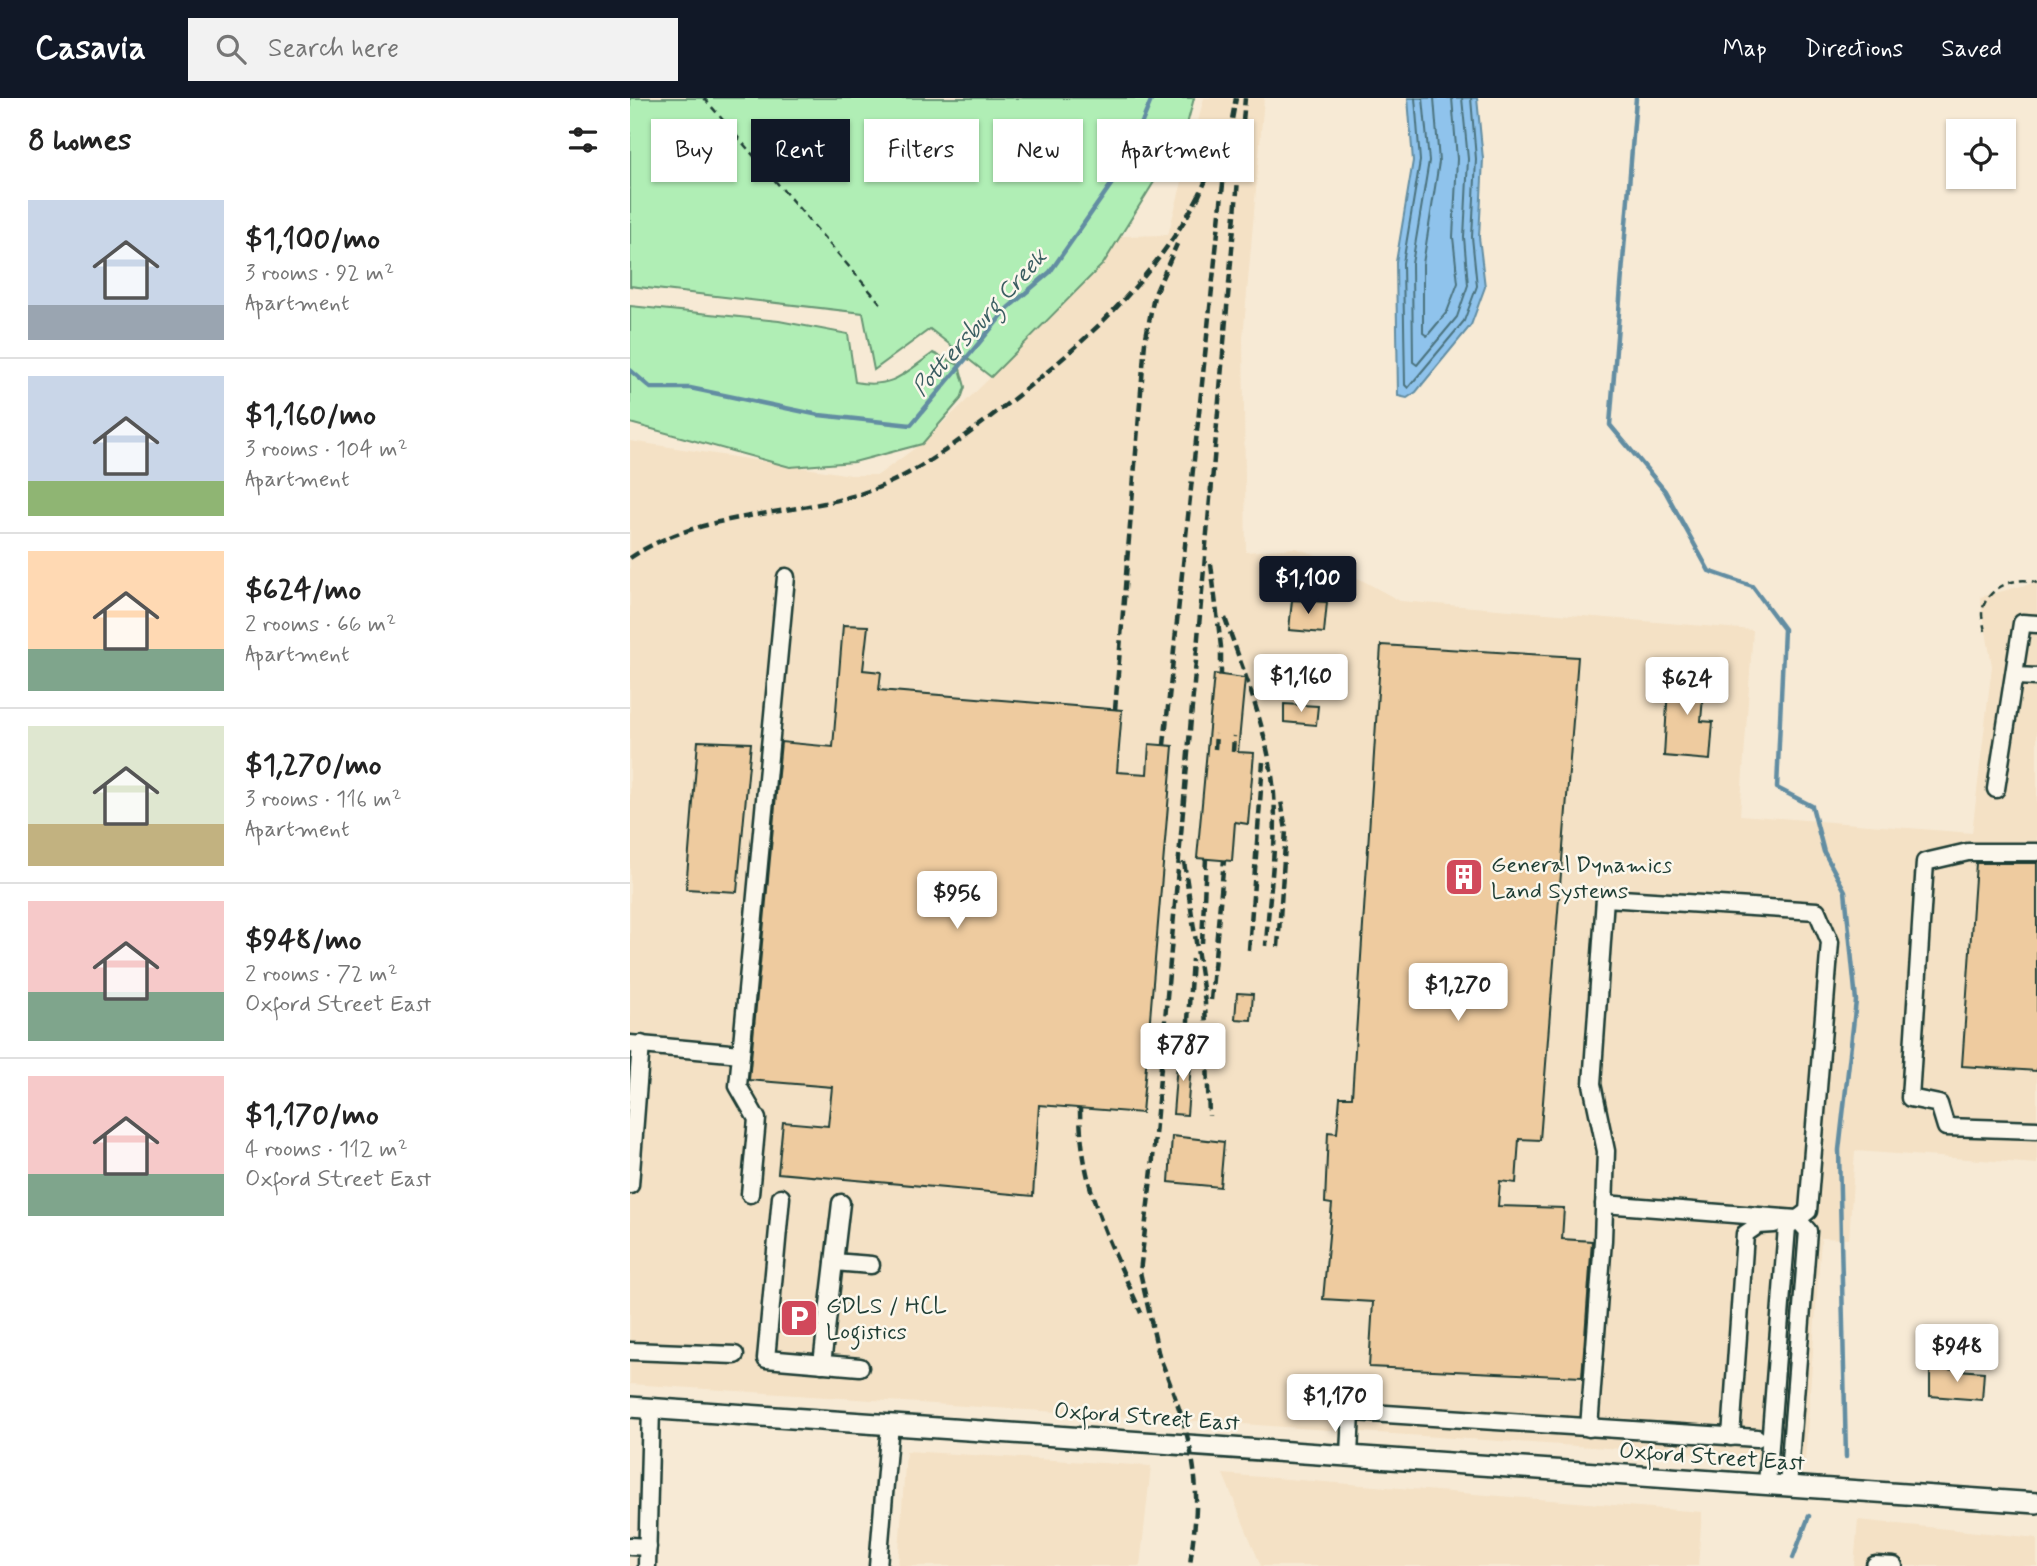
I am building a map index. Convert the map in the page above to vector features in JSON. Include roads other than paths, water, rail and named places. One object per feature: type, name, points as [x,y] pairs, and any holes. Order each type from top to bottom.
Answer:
[{"type":"main road","name":"Oxford Street East","points":[[630,1407],[2037,1503]]},
{"type":"lane","points":[[750,1195],[757,1119],[738,1086],[786,578]]},
{"type":"lane","points":[[1996,789],[2016,676],[2030,623]]},
{"type":"lane","points":[[2016,676],[2037,677]]},
{"type":"lane","points":[[2037,852],[1968,852],[1925,862],[1910,1098],[1939,1104],[1946,1127],[2037,1130]]},
{"type":"lane","points":[[1589,1429],[1606,1151],[1592,1084],[1605,898],[1817,911],[1830,942],[1808,1211],[1792,1223],[1758,1225],[1745,1234],[1731,1437]]},
{"type":"lane","points":[[630,1185],[636,1044],[741,1054]]},
{"type":"lane","points":[[780,1197],[766,1359],[860,1367]]},
{"type":"lane","points":[[822,1364],[841,1203]]},
{"type":"lane","points":[[1604,1204],[1792,1223],[1808,1231],[1788,1486]]},
{"type":"lane","points":[[1767,1484],[1792,1223]]},
{"type":"lane","points":[[834,1262],[872,1265]]},
{"type":"lane","points":[[630,1351],[735,1355]]},
{"type":"lane","points":[[647,1566],[651,1408]]},
{"type":"lane","points":[[1349,1455],[1345,1411],[1757,1438]]},
{"type":"lane","points":[[878,1566],[890,1423]]},
{"type":"lane","points":[[630,1546],[648,1547]]},
{"type":"lane","points":[[1875,1565],[1894,1566]]},
{"type":"water","points":[[1408,98],[1477,98],[1483,159],[1479,237],[1485,287],[1471,325],[1416,392],[1407,398],[1398,396],[1396,262],[1413,161]]},
{"type":"waterway","name":"Pottersburg Creek","points":[[630,370],[651,388],[690,388],[819,415],[911,425],[1008,308],[1050,272],[1124,166],[1152,98]]},
{"type":"waterway","points":[[1636,98],[1610,425],[1665,491],[1709,571],[1752,586],[1784,629],[1777,788],[1812,806],[1824,852],[1845,891],[1856,1001],[1839,1150],[1846,1457]]},
{"type":"waterway","points":[[1793,1558],[1809,1516]]},
{"type":"railway","points":[[1164,745],[1227,146],[1236,98]]},
{"type":"railway","points":[[1211,494],[1245,98]]},
{"type":"railway","points":[[1197,200],[1205,182]]},
{"type":"railway","points":[[630,558],[655,543],[710,524],[825,503],[872,490],[927,462],[962,439],[1024,391],[1110,314],[1160,256],[1201,191]]},
{"type":"railway","points":[[1115,710],[1145,342],[1154,296],[1177,244]]},
{"type":"railway","points":[[1159,1356],[1140,1272],[1152,1170],[1211,487]]},
{"type":"railway","points":[[1211,564],[1221,647],[1221,675]]},
{"type":"railway","points":[[1225,618],[1258,716],[1272,776],[1275,818],[1266,946]]},
{"type":"railway","points":[[1215,749],[1216,734]]},
{"type":"railway","points":[[1233,752],[1234,736]]},
{"type":"railway","points":[[1249,950],[1263,762]]},
{"type":"railway","points":[[1278,947],[1286,830],[1281,801]]},
{"type":"railway","points":[[1202,943],[1206,858]]},
{"type":"railway","points":[[1211,1000],[1224,860]]},
{"type":"railway","points":[[1184,862],[1205,1002],[1209,1116]]},
{"type":"railway","points":[[1186,1052],[1192,959]]},
{"type":"railway","points":[[1080,1108],[1081,1137],[1091,1190],[1108,1238],[1141,1313]]},
{"type":"railway","points":[[1156,1348],[1177,1402],[1195,1476],[1196,1504],[1190,1566]]},
{"type":"place","name":"General Dynamics Land Systems","points":[[1464,877]]},
{"type":"place","name":"GDLS / HCL Logistics","points":[[799,1318]]}]
